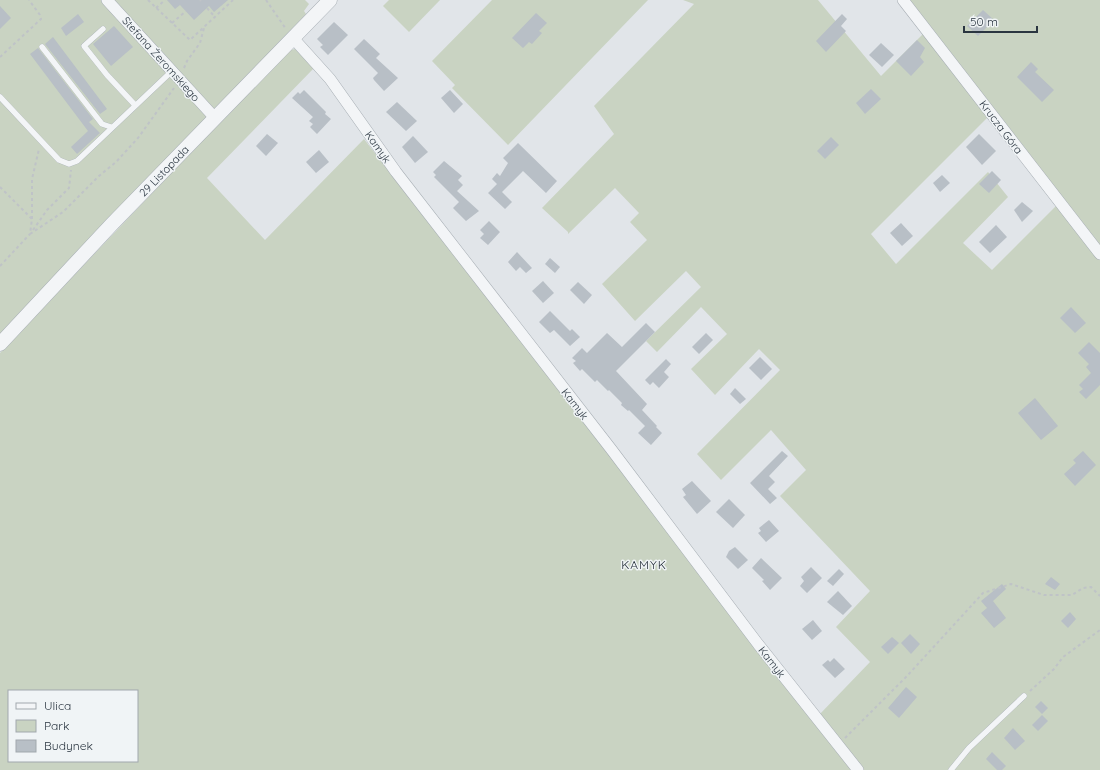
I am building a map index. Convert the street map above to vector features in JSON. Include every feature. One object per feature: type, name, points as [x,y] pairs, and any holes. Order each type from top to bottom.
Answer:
[{"type":"street","name":"Stefana Żeromskiego","points":[[107,0],[216,118]]},
{"type":"street","name":"29 Listopada","points":[[0,344],[112,224],[330,0]]},
{"type":"street","name":"Krucza Góra","points":[[903,0],[1100,254]]},
{"type":"street","name":"Kamyk","points":[[293,38],[330,79],[396,172],[611,449],[758,644],[858,770]]},
{"type":"lane","points":[[103,28],[84,46],[107,75],[135,105]]},
{"type":"lane","points":[[42,47],[102,124],[111,127]]},
{"type":"lane","points":[[0,97],[59,160],[69,164],[77,161],[135,105],[175,75]]},
{"type":"lane","points":[[951,770],[969,748],[1024,696]]},
{"type":"path","points":[[0,57],[41,20],[40,15],[29,0]]},
{"type":"path","points":[[148,0],[190,40],[233,0]]},
{"type":"path","points":[[156,8],[165,0]]},
{"type":"path","points":[[266,0],[293,38]]},
{"type":"path","points":[[207,8],[215,17]]},
{"type":"path","points":[[172,23],[186,11]]},
{"type":"path","points":[[30,234],[62,212],[99,176],[116,162],[138,138],[172,92],[175,75],[200,43],[204,28]]},
{"type":"path","points":[[30,234],[32,219],[32,179],[39,148]]},
{"type":"path","points":[[0,266],[30,234],[47,210],[69,188],[72,167]]},
{"type":"path","points":[[0,187],[32,219]]},
{"type":"path","points":[[838,744],[907,676],[983,593],[1011,584],[1044,595],[1072,596],[1083,588],[1091,587],[1100,596]]},
{"type":"path","points":[[1024,696],[1054,669],[1063,657],[1100,630]]},
{"type":"green space","points":[[0,0],[305,0],[309,4],[304,11],[306,14],[0,334]]},
{"type":"green space","points":[[389,0],[440,0],[409,32],[383,6]]},
{"type":"green space","points":[[492,0],[648,0],[508,145],[452,88],[455,85],[432,61]]},
{"type":"green space","points":[[683,0],[818,0],[881,76],[925,32],[989,116],[871,234],[896,264],[988,172],[1008,197],[963,243],[992,270],[1057,205],[1100,257],[1100,770],[863,770],[819,715],[870,662],[836,627],[870,591],[780,496],[806,470],[771,430],[721,480],[697,454],[780,370],[759,349],[715,395],[691,369],[727,334],[701,307],[657,352],[646,341],[701,287],[686,271],[635,321],[602,284],[647,240],[630,222],[639,213],[615,188],[568,234],[568,232],[542,208],[614,134],[594,106],[694,4]]},
{"type":"green space","points":[[908,0],[1100,0],[1100,245]]},
{"type":"green space","points":[[295,49],[314,68],[207,178],[265,240],[364,139],[853,770],[0,770],[0,353],[196,147],[291,50]]},
{"type":"building","points":[[167,0],[228,0],[214,12],[209,6],[194,20],[180,5],[175,9]]},
{"type":"building","points":[[0,6],[11,18],[0,29]]},
{"type":"building","points":[[983,10],[994,20],[978,36],[967,26]]},
{"type":"building","points":[[536,13],[547,23],[539,31],[542,33],[532,44],[529,42],[523,48],[512,38]]},
{"type":"building","points":[[78,14],[84,22],[66,36],[61,28]]},
{"type":"building","points":[[842,14],[847,19],[841,26],[846,31],[826,52],[816,41]]},
{"type":"building","points":[[334,22],[348,35],[328,55],[320,47],[323,45],[317,39]]},
{"type":"building","points":[[114,26],[133,47],[111,66],[93,44]]},
{"type":"building","points":[[53,37],[107,109],[100,114],[45,44]]},
{"type":"building","points":[[364,39],[380,54],[376,58],[398,78],[384,91],[373,78],[378,73],[354,49]]},
{"type":"building","points":[[917,40],[925,48],[920,57],[924,62],[911,76],[896,61]]},
{"type":"building","points":[[881,43],[894,55],[882,67],[869,55]]},
{"type":"building","points":[[38,48],[93,119],[89,122],[100,133],[77,154],[71,147],[88,131],[30,54]]},
{"type":"building","points":[[1031,62],[1038,69],[1035,72],[1054,90],[1042,102],[1017,77]]},
{"type":"building","points":[[871,89],[881,99],[865,114],[856,103]]},
{"type":"building","points":[[304,90],[331,119],[317,134],[310,127],[313,124],[309,121],[313,117],[292,98],[298,92],[300,94]]},
{"type":"building","points":[[450,90],[463,104],[454,113],[441,98]]},
{"type":"building","points":[[397,102],[417,121],[406,131],[386,112]]},
{"type":"building","points":[[267,134],[278,143],[266,156],[256,146]]},
{"type":"building","points":[[979,134],[996,151],[982,165],[966,147]]},
{"type":"building","points":[[413,136],[428,152],[415,163],[402,147]]},
{"type":"building","points":[[831,137],[839,145],[825,159],[817,151]]},
{"type":"building","points":[[518,143],[557,181],[546,193],[523,171],[502,192],[512,202],[505,209],[488,193],[497,184],[492,179],[497,173],[500,176],[508,163],[503,158]]},
{"type":"building","points":[[319,150],[329,162],[316,173],[306,162]]},
{"type":"building","points":[[444,161],[462,176],[458,180],[463,185],[457,191],[479,211],[466,221],[453,208],[459,202],[434,177],[436,175],[433,172]]},
{"type":"building","points":[[992,171],[1001,180],[989,193],[979,184]]},
{"type":"building","points":[[942,175],[950,183],[940,192],[933,183]]},
{"type":"building","points":[[1022,202],[1033,211],[1022,222],[1014,210]]},
{"type":"building","points":[[489,221],[500,232],[488,245],[480,238],[484,234],[480,230]]},
{"type":"building","points":[[901,223],[913,236],[902,246],[890,233]]},
{"type":"building","points":[[996,225],[1007,237],[990,253],[979,242]]},
{"type":"building","points":[[517,252],[532,268],[526,273],[520,267],[516,271],[508,262]]},
{"type":"building","points":[[550,258],[560,267],[555,273],[545,264]]},
{"type":"building","points":[[543,281],[554,293],[543,303],[532,291]]},
{"type":"building","points":[[578,282],[592,295],[584,304],[570,290]]},
{"type":"building","points":[[1071,307],[1086,323],[1075,333],[1060,318]]},
{"type":"building","points":[[550,311],[570,331],[572,329],[580,337],[570,346],[554,330],[550,333],[539,322]]},
{"type":"building","points":[[646,323],[655,332],[616,371],[647,404],[642,410],[662,433],[651,445],[638,433],[645,426],[629,410],[628,411],[621,405],[622,403],[609,390],[608,391],[597,380],[595,382],[582,369],[580,371],[573,363],[576,361],[572,358],[582,348],[587,353],[607,333],[622,347]]},
{"type":"building","points":[[706,333],[713,340],[699,354],[692,347]]},
{"type":"building","points":[[1089,342],[1100,353],[1100,385],[1086,399],[1079,392],[1083,389],[1079,385],[1091,373],[1086,367],[1089,364],[1078,353]]},
{"type":"building","points":[[760,357],[772,369],[761,380],[749,368]]},
{"type":"building","points":[[666,359],[671,364],[664,372],[669,377],[659,388],[653,382],[650,385],[645,380]]},
{"type":"building","points":[[735,388],[746,399],[740,404],[730,394]]},
{"type":"building","points":[[1035,398],[1058,426],[1041,440],[1018,413]]},
{"type":"building","points":[[782,451],[788,456],[769,476],[775,482],[768,489],[777,498],[770,504],[750,483]]},
{"type":"building","points":[[1083,451],[1096,465],[1075,486],[1064,474],[1076,463],[1073,460]]},
{"type":"building","points":[[692,481],[711,501],[697,514],[683,497],[686,495],[682,489]]},
{"type":"building","points":[[729,499],[745,515],[733,528],[716,512]]},
{"type":"building","points":[[769,520],[779,531],[766,542],[758,533],[761,531],[759,528]]},
{"type":"building","points":[[735,547],[748,560],[738,569],[726,557],[729,551]]},
{"type":"building","points":[[761,558],[782,578],[770,590],[762,581],[764,580],[752,568]]},
{"type":"building","points":[[811,567],[822,578],[807,593],[800,586],[804,581],[801,577]]},
{"type":"building","points":[[839,569],[844,574],[833,586],[827,581]]},
{"type":"building","points":[[1051,577],[1060,584],[1055,590],[1045,584]]},
{"type":"building","points":[[1002,584],[1006,589],[993,601],[1006,618],[994,628],[981,613],[987,608],[981,601]]},
{"type":"building","points":[[838,591],[852,606],[843,615],[827,602]]},
{"type":"building","points":[[1070,612],[1076,619],[1068,628],[1061,621]]},
{"type":"building","points":[[813,620],[822,631],[812,640],[802,629]]},
{"type":"building","points":[[910,634],[920,644],[911,654],[901,643]]},
{"type":"building","points":[[892,637],[899,643],[888,654],[881,647]]},
{"type":"building","points":[[834,658],[845,669],[835,678],[822,665],[828,660],[830,662]]},
{"type":"building","points":[[906,687],[917,697],[899,718],[888,708]]},
{"type":"building","points":[[1041,701],[1048,708],[1042,714],[1035,707]]},
{"type":"building","points":[[1042,715],[1048,721],[1038,731],[1032,725]]},
{"type":"building","points":[[1013,728],[1025,741],[1015,750],[1004,738]]},
{"type":"building","points":[[992,752],[1006,766],[1002,770],[997,770],[986,759]]},
{"type":"district","name":"KAMYK","points":[[644,565]]}]
